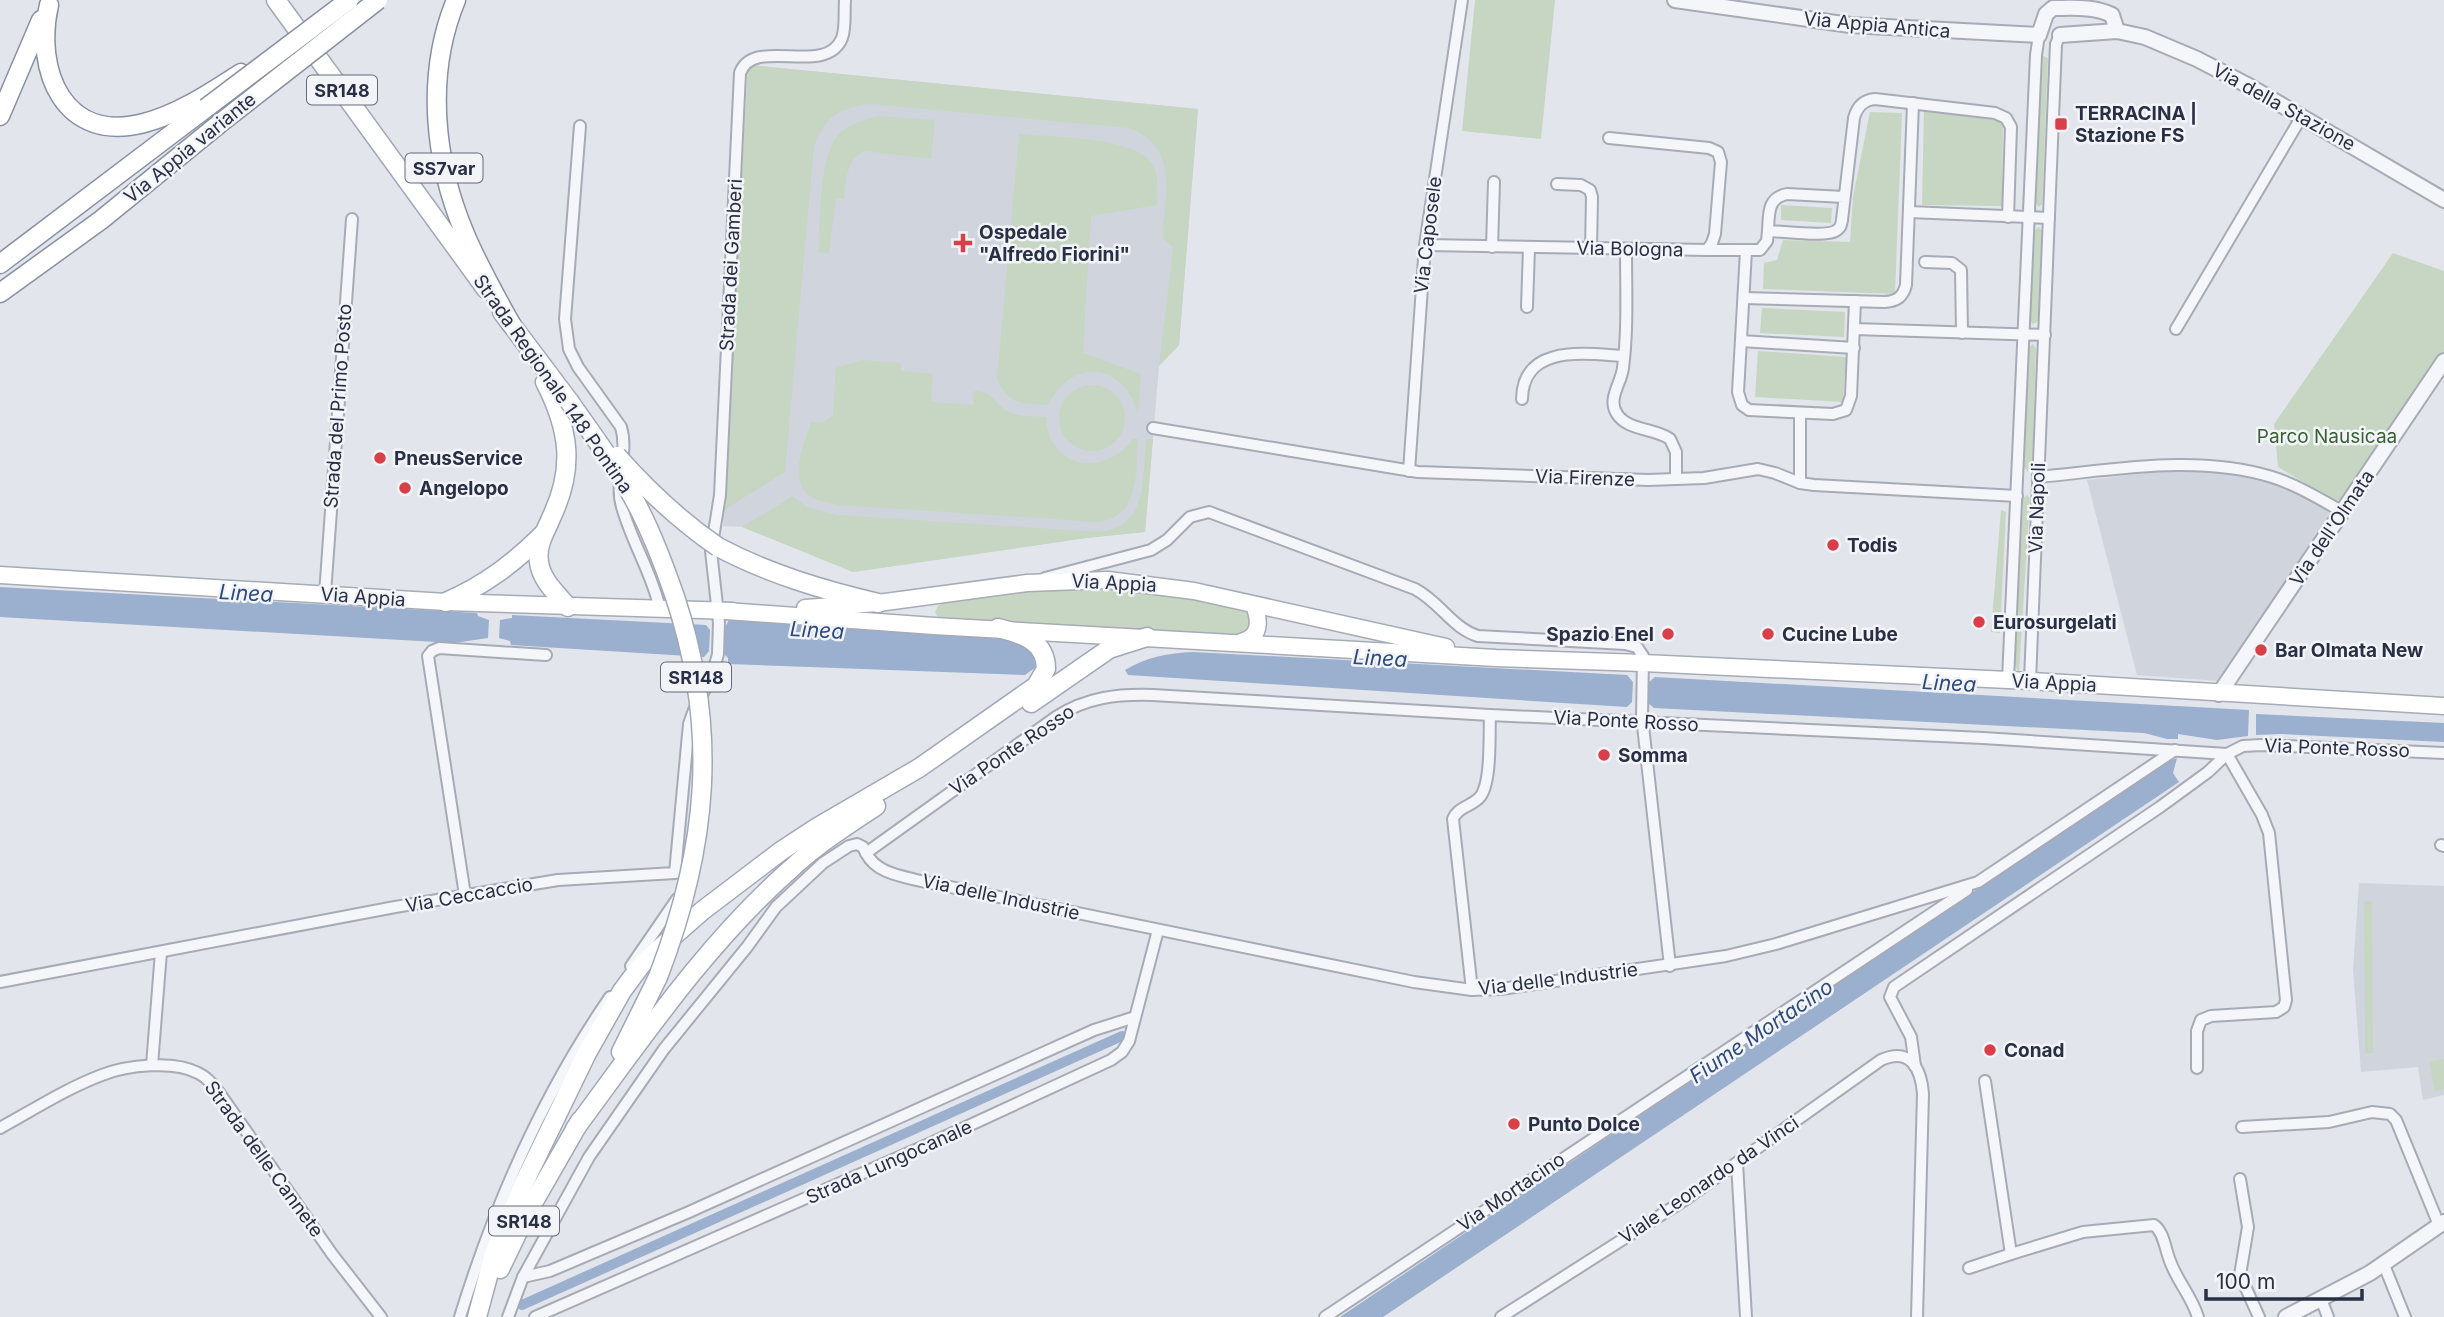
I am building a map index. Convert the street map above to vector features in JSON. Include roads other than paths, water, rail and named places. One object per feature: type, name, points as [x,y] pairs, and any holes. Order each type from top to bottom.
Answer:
[{"type":"main road","name":"Strada Regionale 148 Pontina","points":[[276,0],[569,401],[623,481],[647,525],[680,611],[699,696],[703,754],[698,828],[683,903],[658,977],[623,1048],[512,1244],[480,1317]]},
{"type":"main road","name":"Via Appia variante","points":[[0,264],[202,103],[298,39],[349,0]]},
{"type":"main road","name":"Via Appia variante","points":[[0,293],[101,220],[378,0]]},
{"type":"main road","name":"SS7var","points":[[456,0],[445,32],[437,77],[441,149],[450,192],[465,234],[511,324]]},
{"type":"main road","points":[[50,2],[44,39],[47,69],[61,97],[82,117],[99,124],[132,125],[202,103]]},
{"type":"main road","points":[[0,116],[50,2]]},
{"type":"main road","name":"SR148","points":[[511,324],[554,399],[565,430],[568,454],[558,502],[543,534],[539,566],[546,580],[568,607]]},
{"type":"main road","name":"SR148","points":[[569,401],[661,503],[718,547],[790,579],[878,603]]},
{"type":"main road","name":"SR148","points":[[446,602],[493,578],[543,534]]},
{"type":"main road","name":"Via Appia","points":[[0,575],[446,602],[660,609],[721,615],[998,628],[1643,666],[2029,681],[2444,706]]},
{"type":"main road","name":"Via Appia","points":[[721,615],[878,603],[1027,583],[1108,580],[1173,587],[1496,658]]},
{"type":"main road","points":[[934,626],[927,611],[937,595]]},
{"type":"main road","points":[[1238,642],[1250,640],[1258,629],[1259,620],[1254,604]]},
{"type":"main road","points":[[480,1317],[494,1254],[523,1185],[587,1053],[622,991],[642,964],[684,926],[805,834],[919,768],[1036,686],[1044,675],[1044,654],[1035,642],[1023,635],[998,628]]},
{"type":"main road","points":[[575,1129],[697,969],[743,916],[786,873],[832,836],[1104,651],[1147,637]]},
{"type":"street","name":"Strada dei Gamberi","points":[[721,615],[711,551],[720,495],[740,73],[746,62],[757,57],[804,57],[825,53],[834,48],[843,36],[845,0]]},
{"type":"street","name":"Via Caposele","points":[[1409,471],[1425,246],[1462,0]]},
{"type":"street","name":"Via Appia Antica","points":[[1675,0],[1850,25],[2039,35]]},
{"type":"street","points":[[2039,35],[2046,14],[2053,8],[2101,10],[2112,15],[2117,31],[2060,35]]},
{"type":"street","name":"Via della Stazione","points":[[2117,31],[2145,37],[2197,59],[2302,116],[2444,200]]},
{"type":"street","name":"Via Napoli","points":[[2008,680],[2028,218],[2039,35]]},
{"type":"street","name":"Via Napoli","points":[[2029,681],[2056,44],[2060,35]]},
{"type":"street","points":[[1768,231],[1834,233],[1842,225],[1854,118],[1858,107],[1870,100],[1995,113],[2006,118],[2011,131],[2008,217]]},
{"type":"street","points":[[1744,298],[1888,302],[1902,295],[1906,285],[1913,103]]},
{"type":"street","points":[[2176,329],[2302,116]]},
{"type":"street","points":[[580,126],[565,319],[569,349],[578,367],[621,427],[625,438],[618,490],[622,508],[655,586],[660,609]]},
{"type":"street","name":"Via Bologna","points":[[1425,246],[1707,250],[1713,243],[1715,234],[1721,162],[1718,152],[1709,148],[1609,138]]},
{"type":"street","points":[[1492,247],[1494,182]]},
{"type":"street","points":[[1557,184],[1581,184],[1590,190],[1591,249]]},
{"type":"street","points":[[1707,250],[1746,251],[1762,248],[1768,231],[1770,205],[1779,196],[1787,194],[1844,197]]},
{"type":"street","points":[[1909,212],[2049,219]]},
{"type":"street","name":"Strada del Primo Posto","points":[[325,594],[352,219]]},
{"type":"street","points":[[1527,307],[1529,248]]},
{"type":"street","points":[[1626,249],[1624,356],[1622,377],[1613,398],[1615,410],[1627,422],[1670,439],[1676,452],[1675,479]]},
{"type":"street","points":[[1746,251],[1738,392],[1742,405],[1752,411],[1833,414],[1846,410],[1852,396],[1855,301]]},
{"type":"street","points":[[1925,262],[1952,263],[1961,270],[1962,332]]},
{"type":"street","points":[[1854,330],[2045,335]]},
{"type":"street","points":[[1741,341],[1854,348]]},
{"type":"street","points":[[1522,400],[1528,377],[1543,362],[1554,356],[1624,356]]},
{"type":"street","name":"Via dell'Olmata","points":[[2219,694],[2444,361]]},
{"type":"street","points":[[1800,413],[1800,483]]},
{"type":"street","name":"Via Firenze","points":[[1153,429],[1409,471],[1624,480],[1720,477],[1753,469],[1775,473],[1800,483],[2017,490],[2038,481],[2168,465],[2208,466],[2243,470],[2279,479],[2343,512]]},
{"type":"street","points":[[1027,583],[1155,548],[1170,538],[1190,517],[1204,512],[1213,513],[1415,589],[1437,603],[1457,624],[1473,635],[1628,644],[1639,649],[1643,666],[1643,720],[1670,966]]},
{"type":"street","points":[[1108,580],[1105,569],[1112,558]]},
{"type":"street","points":[[460,1317],[489,1228],[536,1119],[594,1021],[677,900],[680,889],[675,873],[690,724],[717,661],[721,615]]},
{"type":"street","points":[[465,895],[428,656],[439,649],[546,655]]},
{"type":"street","name":"Via Ponte Rosso","points":[[866,853],[1056,717],[1079,704],[1100,698],[1153,695],[1490,715],[1969,737],[2224,754],[2243,746],[2261,744],[2444,753]]},
{"type":"street","points":[[1472,990],[1453,819],[1457,811],[1478,799],[1485,788],[1490,715]]},
{"type":"street","name":"Via delle Industrie","points":[[866,853],[876,867],[913,879],[1414,982],[1472,990],[1511,988],[1670,966],[1753,950],[1978,882],[2179,750]]},
{"type":"street","points":[[1917,1317],[1924,1101],[1911,1037],[1890,997],[1894,986],[2160,807],[2208,772],[2224,754],[2262,815],[2269,833],[2286,1002],[2284,1007],[2276,1012],[2211,1016],[2201,1020],[2197,1029],[2197,1068]]},
{"type":"street","points":[[508,1317],[523,1277],[597,1143],[682,1024],[747,947],[776,907],[828,860],[849,846],[857,844],[863,847],[866,853]]},
{"type":"street","name":"Via Ceccaccio","points":[[0,982],[465,895],[573,878],[675,873]]},
{"type":"street","name":"Via Mortacino","points":[[1325,1317],[1978,882]]},
{"type":"street","name":"Strada Lungocanale","points":[[535,1317],[929,1144],[1108,1062],[1128,1045],[1158,930]]},
{"type":"street","points":[[152,1065],[161,952]]},
{"type":"street","points":[[523,1277],[550,1271],[674,1219],[1094,1030],[1135,1017]]},
{"type":"street","name":"Viale Leonardo da Vinci","points":[[1501,1317],[1676,1205],[1884,1059],[1902,1056],[1910,1059],[1915,1066]]},
{"type":"street","name":"Strada delle Cannete","points":[[0,1128],[102,1074],[152,1065],[190,1069],[201,1074],[211,1082],[337,1261],[381,1317]]},
{"type":"street","points":[[1985,1082],[2011,1254]]},
{"type":"street","points":[[2242,1127],[2324,1123],[2372,1112],[2387,1112],[2396,1120],[2442,1224],[2384,1265],[2286,1317]]},
{"type":"street","points":[[1737,1163],[1746,1317]]},
{"type":"street","points":[[2240,1180],[2248,1223],[2240,1275],[2259,1317]]},
{"type":"street","points":[[1969,1268],[2083,1232],[2156,1226],[2173,1268],[2190,1294],[2198,1317]]},
{"type":"street","points":[[2384,1265],[2405,1317]]},
{"type":"street","points":[[2321,1299],[2328,1317]]},
{"type":"water","points":[[0,587],[477,613],[489,620],[488,638],[454,643],[0,617]]},
{"type":"water","points":[[512,615],[706,625],[710,630],[709,651],[704,657],[511,645],[510,641],[499,638],[500,620],[512,618]]},
{"type":"water","name":"Linea","points":[[729,620],[992,635],[1009,638],[1026,646],[1036,667],[1025,675],[728,664],[728,658],[723,653],[723,631]]},
{"type":"water","points":[[1193,652],[1627,675],[1633,682],[1632,702],[1627,707],[1128,675],[1125,670],[1158,656]]},
{"type":"water","points":[[1655,677],[2249,710],[2248,736],[2217,740],[2178,734],[2178,739],[2167,739],[2144,733],[1654,708],[1647,702],[1648,683]]},
{"type":"water","points":[[2256,714],[2444,723],[2444,742],[2256,735]]},
{"type":"water","points":[[2177,758],[2173,773],[2179,782],[1383,1317],[1340,1317],[2165,763]]},
{"type":"waterway","points":[[522,1305],[1122,1036]]},
{"type":"place","name":"TERRACINA | Stazione FS","points":[[2061,124]]},
{"type":"place","name":"Ospedale \"Alfredo Fiorini\"","points":[[963,243]]},
{"type":"place","name":"PneusService","points":[[380,458]]},
{"type":"place","name":"Angelopo","points":[[405,488]]},
{"type":"place","name":"Todis","points":[[1833,545]]},
{"type":"place","name":"Eurosurgelati","points":[[1979,622]]},
{"type":"place","name":"Spazio Enel","points":[[1668,634]]},
{"type":"place","name":"Cucine Lube","points":[[1768,634]]},
{"type":"place","name":"Bar Olmata New","points":[[2261,650]]},
{"type":"place","name":"Somma","points":[[1604,755]]},
{"type":"place","name":"Conad","points":[[1990,1050]]},
{"type":"place","name":"Punto Dolce","points":[[1514,1124]]},
{"type":"park label","name":"Parco Nausicaa","points":[[2327,436]]},
{"type":"water label","name":"Fiume Mortacino","points":[[1761,1031]]}]
